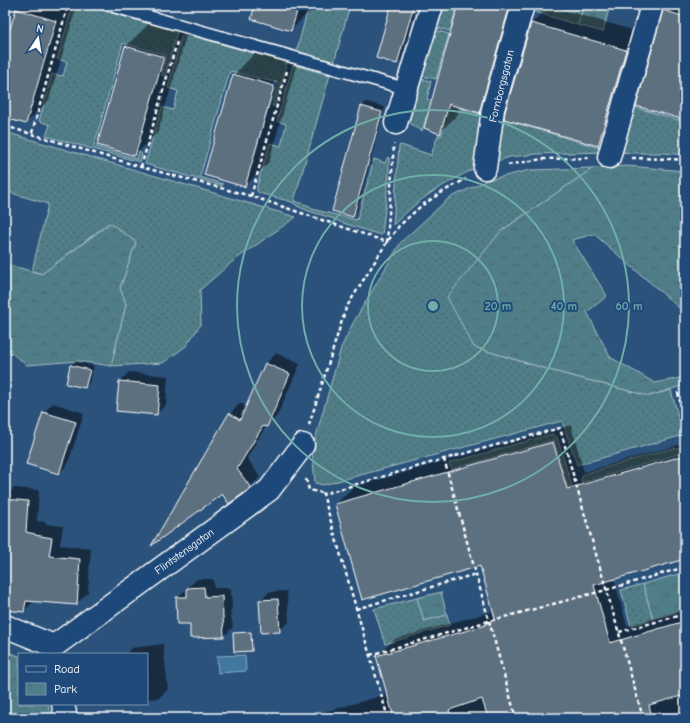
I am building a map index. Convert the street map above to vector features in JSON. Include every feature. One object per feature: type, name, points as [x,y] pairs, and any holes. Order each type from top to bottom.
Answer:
[{"type":"street","points":[[396,123],[432,5]]},
{"type":"street","name":"Fornborgsgatan","points":[[485,168],[493,109],[523,5]]},
{"type":"street","points":[[609,158],[652,5]]},
{"type":"street","name":"Flintstensgatan","points":[[55,650],[269,490],[303,445]]},
{"type":"street","points":[[5,626],[55,650]]},
{"type":"street","points":[[63,705],[66,718]]},
{"type":"lane","points":[[108,5],[407,90]]},
{"type":"path","points":[[32,133],[68,5]]},
{"type":"path","points":[[141,167],[181,26]]},
{"type":"path","points":[[251,196],[292,57]]},
{"type":"path","points":[[387,242],[396,123]]},
{"type":"path","points":[[5,126],[141,167],[251,196],[387,242]]},
{"type":"path","points":[[303,445],[346,308],[387,242],[399,226],[421,206],[442,192],[485,168],[542,159],[609,158],[685,160]]},
{"type":"path","points":[[685,391],[678,393],[685,420]]},
{"type":"path","points":[[388,718],[323,494],[444,459],[560,428],[643,718]]},
{"type":"path","points":[[444,459],[516,718]]},
{"type":"path","points":[[370,655],[685,567]]},
{"type":"path","points":[[356,608],[476,574]]},
{"type":"path","points":[[619,632],[685,614]]},
{"type":"green space","points":[[73,5],[84,5],[177,32],[165,76],[162,75],[166,55],[123,43],[94,146],[137,159],[139,152],[142,154],[140,162],[46,136],[50,125],[39,121],[52,74],[63,76],[67,62],[57,59]]},
{"type":"green space","points":[[309,5],[350,5],[334,63],[308,56],[297,49]]},
{"type":"green space","points":[[442,5],[457,5],[450,31],[436,28]]},
{"type":"green space","points":[[537,5],[584,5],[578,25],[535,12]]},
{"type":"green space","points":[[584,5],[610,5],[603,32],[578,25]]},
{"type":"green space","points":[[435,30],[449,34],[436,79],[422,76]]},
{"type":"green space","points":[[185,34],[285,62],[287,64],[275,106],[272,106],[278,83],[230,71],[200,177],[223,184],[222,186],[145,164],[162,107],[173,110],[178,91],[168,88],[181,37]]},
{"type":"green space","points":[[293,65],[330,75],[294,201],[310,206],[312,209],[357,220],[374,159],[385,163],[388,157],[389,174],[382,235],[303,209],[292,202],[259,193],[257,191],[257,186],[270,143],[281,146],[286,124],[277,121]]},
{"type":"green space","points":[[420,79],[431,81],[427,99],[487,116],[478,166],[441,186],[428,195],[393,225],[399,146],[401,145],[431,155],[438,135],[441,136],[445,120],[427,115],[422,131],[409,122]]},
{"type":"green space","points":[[627,105],[685,122],[685,155],[621,152]]},
{"type":"green space","points":[[496,117],[603,149],[602,152],[537,154],[510,157],[497,161],[495,160]]},
{"type":"green space","points":[[5,132],[296,217],[232,262],[200,290],[201,324],[186,346],[163,363],[111,366],[126,304],[120,288],[136,242],[109,223],[42,274],[32,271],[48,204],[5,191]]},
{"type":"green space","points":[[627,166],[685,171],[685,311],[684,312],[594,234],[572,240],[607,296],[587,312],[610,357],[655,383],[685,377],[685,385],[649,396],[553,371],[474,347],[447,297],[501,231],[593,168]]},
{"type":"green space","points":[[593,168],[501,231],[474,347],[553,371],[649,396],[671,390],[682,431],[680,436],[577,465],[562,421],[323,485],[315,483],[312,450],[341,348],[353,323],[401,242],[449,198],[488,180],[530,170]]},
{"type":"green space","points":[[110,223],[136,242],[120,288],[126,304],[111,366],[78,361],[27,365],[5,348],[5,264],[42,274]]},
{"type":"green space","points":[[552,434],[557,437],[574,493],[570,494],[554,440],[452,469],[449,463]]},
{"type":"green space","points":[[673,448],[685,449],[685,453],[581,483],[584,474]]},
{"type":"green space","points":[[685,572],[685,610],[653,619],[643,584]]},
{"type":"green space","points":[[643,584],[653,619],[631,626],[621,590]]},
{"type":"green space","points":[[441,592],[447,615],[424,621],[417,598]]},
{"type":"green space","points":[[417,598],[424,620],[447,615],[450,625],[385,644],[374,609]]},
{"type":"green space","points":[[5,651],[18,656],[18,705],[48,705],[51,718],[5,718]]},
{"type":"water","points":[[245,655],[246,671],[218,673],[217,656]]},
{"type":"building","points":[[255,5],[299,5],[291,31],[251,19]]},
{"type":"building","points":[[391,5],[414,5],[397,64],[376,58]]},
{"type":"building","points":[[458,5],[510,5],[480,113],[449,104],[440,134],[424,128]]},
{"type":"building","points":[[16,9],[56,21],[26,124],[5,118],[5,46]]},
{"type":"building","points":[[663,10],[685,17],[685,120],[636,106]]},
{"type":"building","points":[[531,23],[626,50],[598,146],[504,119]]},
{"type":"building","points":[[125,46],[164,57],[135,156],[97,145]]},
{"type":"building","points":[[233,74],[274,86],[245,187],[204,175]]},
{"type":"building","points":[[361,106],[382,112],[353,217],[332,211]]},
{"type":"building","points":[[265,363],[290,374],[267,427],[263,426],[237,469],[251,488],[229,504],[222,494],[151,546],[229,413],[240,420]]},
{"type":"building","points":[[70,365],[90,370],[85,388],[66,384]]},
{"type":"building","points":[[119,381],[160,385],[157,415],[116,411]]},
{"type":"building","points":[[43,412],[76,422],[59,474],[26,464]]},
{"type":"building","points":[[553,442],[567,489],[682,456],[685,465],[685,559],[594,585],[610,643],[685,621],[685,695],[649,705],[652,718],[488,718],[482,699],[449,710],[451,718],[394,718],[376,656],[483,626],[495,618],[480,566],[362,600],[335,504]]},
{"type":"building","points":[[5,499],[28,501],[26,532],[52,538],[49,556],[80,559],[77,605],[26,601],[24,612],[5,610]]},
{"type":"building","points":[[204,587],[205,597],[222,596],[224,637],[190,638],[190,624],[177,624],[176,597],[187,597],[187,588]]},
{"type":"building","points":[[278,599],[280,632],[261,633],[259,600]]},
{"type":"building","points":[[251,632],[252,651],[234,652],[233,633]]}]
